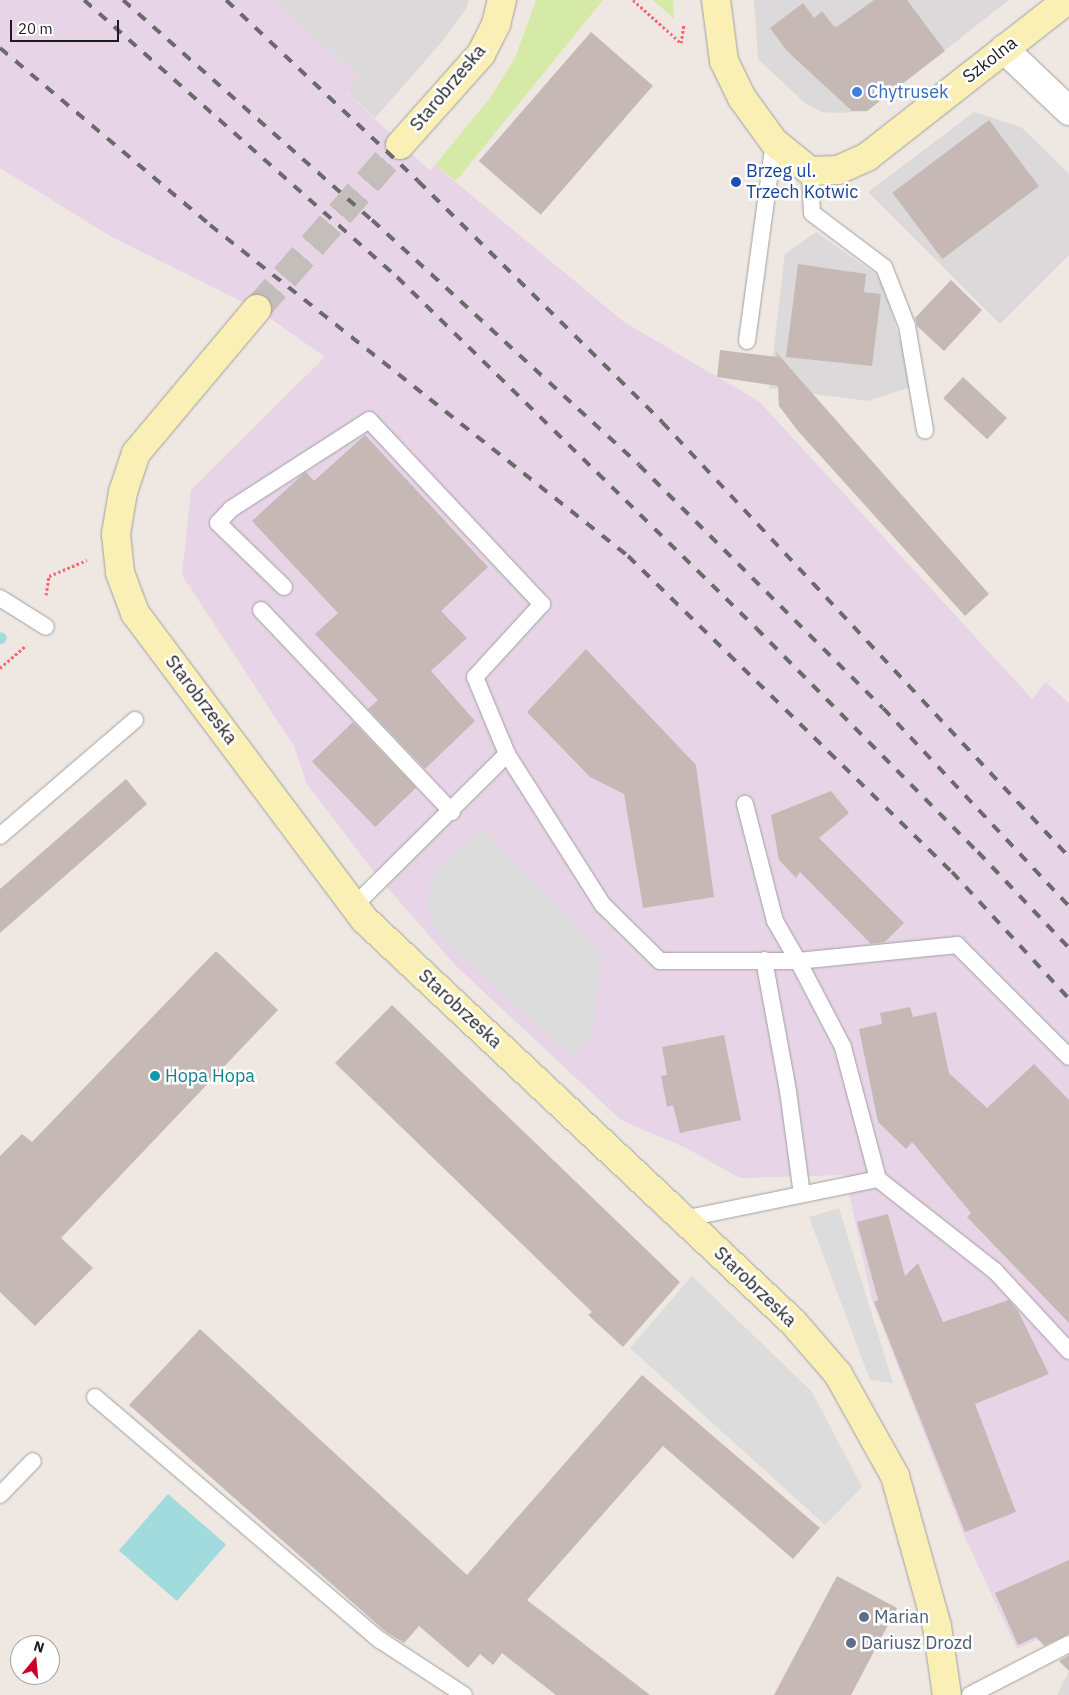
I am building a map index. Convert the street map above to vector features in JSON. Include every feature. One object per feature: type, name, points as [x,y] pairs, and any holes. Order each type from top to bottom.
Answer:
[{"type":"street","name":"Starobrzeska","points":[[400,145],[481,54],[496,24],[502,0]]},
{"type":"street","points":[[716,0],[724,61],[742,98],[774,142],[810,171]]},
{"type":"street","name":"Szkolna","points":[[810,171],[838,170],[867,157],[1066,0]]},
{"type":"street","points":[[1004,49],[1069,111]]},
{"type":"street","name":"Starobrzeska","points":[[257,309],[136,453],[123,492],[116,534],[120,573],[135,613],[365,920],[793,1322],[838,1374],[895,1476],[919,1554],[937,1626],[947,1695]]},
{"type":"lane","points":[[747,341],[774,142]]},
{"type":"lane","points":[[810,171],[812,213],[884,267],[907,326],[925,430]]},
{"type":"lane","points":[[284,587],[218,523],[232,509],[369,420],[542,604],[475,678],[507,754],[603,905],[660,961],[798,961],[957,945],[1069,1057]]},
{"type":"lane","points":[[0,598],[46,627]]},
{"type":"lane","points":[[261,610],[452,812]]},
{"type":"lane","points":[[0,836],[134,720]]},
{"type":"lane","points":[[354,905],[452,812],[507,754]]},
{"type":"lane","points":[[745,804],[775,921],[843,1046],[878,1179],[995,1271],[1069,1351]]},
{"type":"lane","points":[[764,960],[788,1091],[802,1194]]},
{"type":"lane","points":[[683,1219],[878,1179]]},
{"type":"lane","points":[[95,1397],[380,1640],[464,1695]]},
{"type":"lane","points":[[0,1495],[33,1461]]},
{"type":"lane","points":[[970,1695],[1069,1644]]},
{"type":"path","points":[[633,0],[681,43]]},
{"type":"path","points":[[63,569],[88,559]]},
{"type":"path","points":[[0,668],[46,627]]},
{"type":"shaded area","points":[[0,0],[275,0],[360,79],[346,92],[430,171],[435,165],[624,322],[760,402],[1032,699],[1046,682],[1069,703],[1069,1625],[1017,1649],[963,1533],[872,1300],[845,1175],[740,1178],[686,1148],[621,1120],[455,965],[378,877],[307,784],[294,746],[182,575],[191,490],[325,357],[257,309],[112,237],[0,168]]},
{"type":"shaded area","points":[[275,0],[469,0],[466,9],[440,44],[375,118],[346,91],[360,79]]},
{"type":"shaded area","points":[[754,0],[1009,0],[867,111],[838,113],[822,112],[805,103],[758,59]]},
{"type":"shaded area","points":[[974,112],[1021,127],[1069,174],[1069,255],[1000,324],[868,192]]},
{"type":"shaded area","points":[[816,232],[881,278],[914,386],[868,401],[769,388],[785,254]]},
{"type":"shaded area","points":[[484,828],[602,954],[592,1032],[574,1059],[437,933],[428,903],[430,882],[442,862]]},
{"type":"shaded area","points":[[839,1208],[893,1383],[870,1380],[809,1217]]},
{"type":"shaded area","points":[[692,1276],[812,1392],[862,1487],[825,1525],[630,1348]]},
{"type":"shaded area","points":[[1069,1671],[1069,1695],[1057,1695]]},
{"type":"green space","points":[[536,0],[603,0],[456,181],[435,165],[490,98],[515,58]]},
{"type":"green space","points":[[653,0],[673,0],[674,19]]},
{"type":"water","points":[[168,1494],[226,1545],[177,1601],[119,1551]]},
{"type":"building","points":[[874,0],[907,0],[945,51],[867,111],[852,111],[787,51],[770,28],[803,3],[814,18],[822,11],[834,27],[838,26]]},
{"type":"building","points":[[591,32],[653,86],[541,215],[479,161]]},
{"type":"building","points":[[989,120],[1039,186],[942,259],[892,193]]},
{"type":"building","points":[[798,264],[866,274],[864,292],[881,294],[872,366],[786,357]]},
{"type":"building","points":[[951,280],[982,310],[944,351],[917,326],[915,318]]},
{"type":"building","points":[[720,350],[777,357],[776,352],[989,594],[965,616],[798,431],[779,406],[778,386],[717,377]]},
{"type":"building","points":[[963,377],[1007,418],[987,439],[943,398]]},
{"type":"building","points":[[365,435],[488,567],[441,611],[467,638],[431,671],[475,721],[425,769],[368,709],[378,700],[315,634],[338,613],[252,521],[302,475],[306,472],[314,481]]},
{"type":"building","points":[[586,649],[696,765],[714,897],[643,908],[624,794],[590,777],[527,712]]},
{"type":"building","points":[[353,722],[416,787],[375,827],[312,762]]},
{"type":"building","points":[[126,779],[147,804],[0,933],[0,889]]},
{"type":"building","points":[[831,791],[849,813],[819,838],[904,923],[885,942],[871,944],[800,872],[796,878],[779,860],[771,815]]},
{"type":"building","name":"Hopa Hopa","points":[[216,951],[278,1010],[61,1238],[93,1268],[35,1326],[0,1292],[0,1156],[22,1134],[32,1142]]},
{"type":"building","points":[[392,1005],[680,1282],[623,1347],[588,1315],[592,1312],[335,1063]]},
{"type":"building","points":[[910,1007],[913,1017],[936,1012],[949,1073],[987,1108],[1034,1064],[1069,1100],[1069,1323],[967,1217],[971,1213],[912,1142],[906,1149],[878,1122],[859,1029],[882,1024],[880,1013]]},
{"type":"building","points":[[724,1035],[741,1120],[680,1133],[673,1105],[667,1107],[661,1076],[667,1075],[662,1047]]},
{"type":"building","points":[[888,1214],[905,1276],[918,1263],[943,1322],[1009,1300],[1018,1311],[1049,1374],[975,1404],[1016,1512],[965,1532],[874,1302],[878,1300],[857,1222]]},
{"type":"building","points":[[200,1329],[467,1575],[642,1375],[820,1528],[793,1559],[663,1446],[527,1600],[650,1695],[556,1695],[502,1653],[493,1665],[480,1654],[468,1668],[419,1626],[404,1643],[386,1632],[129,1405]]},
{"type":"building","points":[[1069,1560],[1069,1634],[1044,1646],[1036,1637],[1018,1645],[995,1593]]},
{"type":"building","points":[[837,1576],[897,1608],[851,1695],[774,1695]]},
{"type":"building","points":[[1069,1655],[1069,1671],[1059,1661]]},
{"type":"tunnel","points":[[257,309],[400,145]]},
{"type":"railway","points":[[84,0],[397,277],[756,628],[978,852],[1069,948]]},
{"type":"railway","points":[[123,0],[372,220],[639,465],[883,708],[1069,906]]},
{"type":"railway","points":[[226,0],[418,181],[662,422],[1069,857]]},
{"type":"railway","points":[[0,48],[210,225],[628,556],[952,872],[1069,999]]},
{"type":"place","name":"Chytrusek","points":[[857,92]]},
{"type":"place","name":"Brzeg ul. Trzech Kotwic","points":[[736,182]]},
{"type":"place","name":"Hopa Hopa","points":[[155,1076]]},
{"type":"place","name":"Marian","points":[[864,1617]]},
{"type":"place","name":"Dariusz Drozd","points":[[851,1643]]}]
